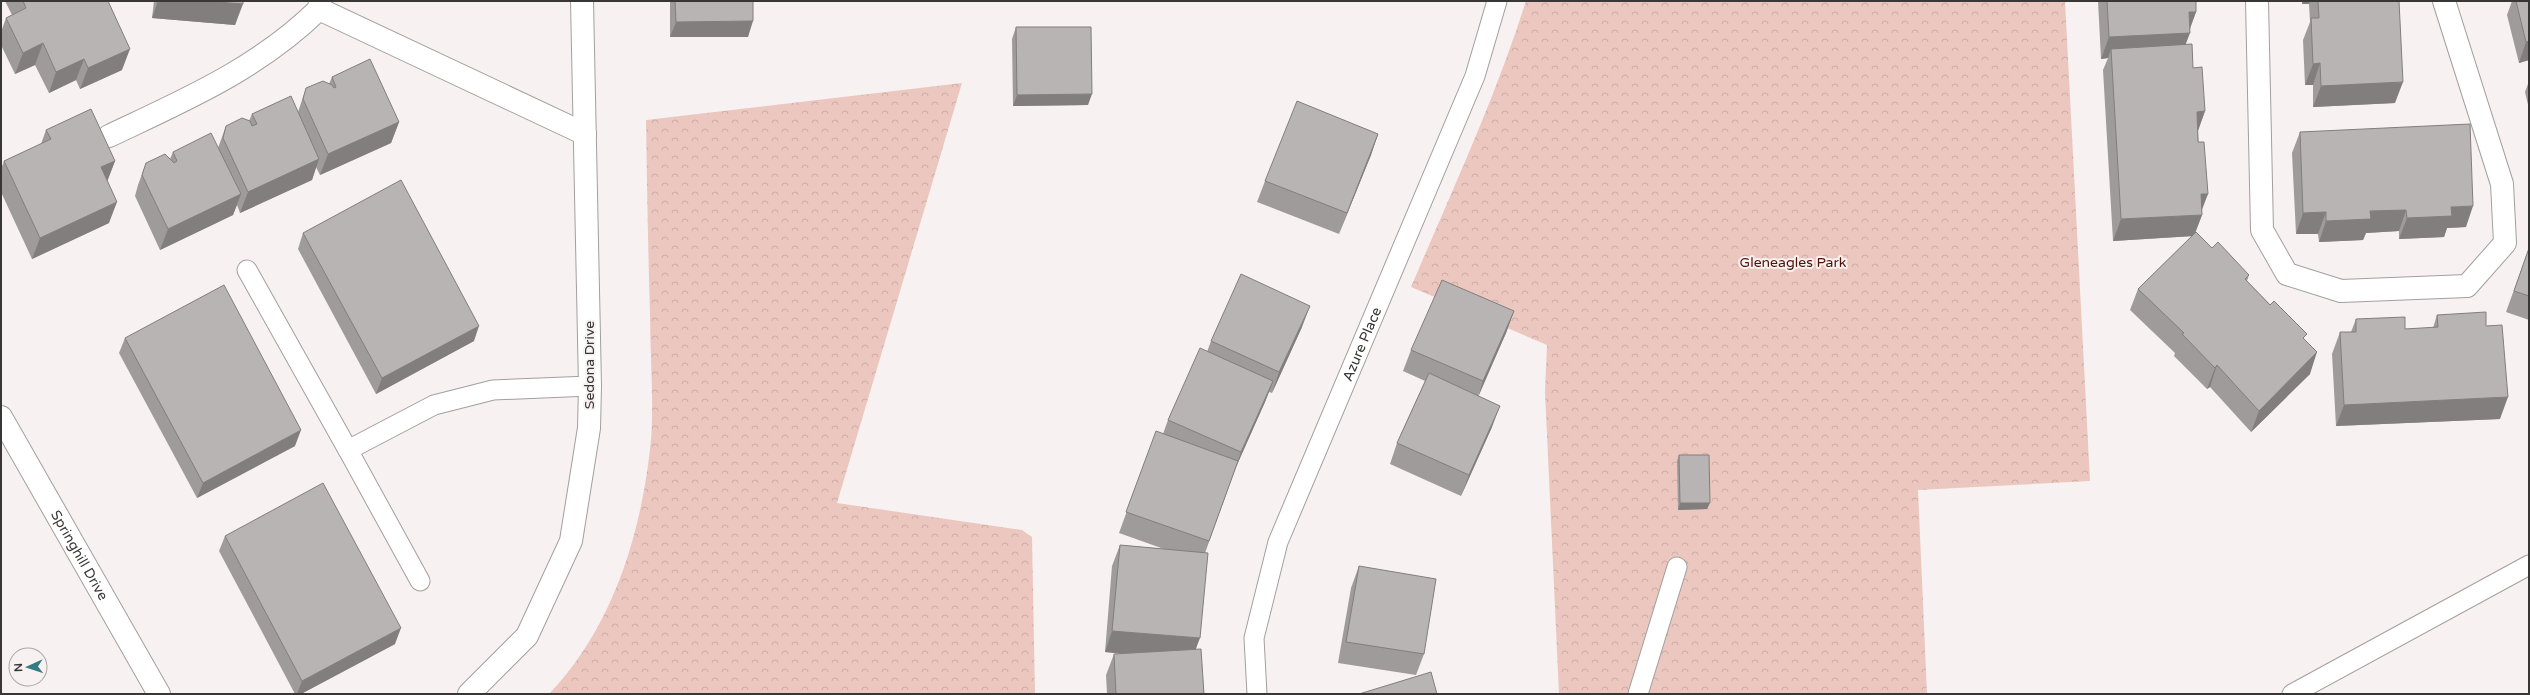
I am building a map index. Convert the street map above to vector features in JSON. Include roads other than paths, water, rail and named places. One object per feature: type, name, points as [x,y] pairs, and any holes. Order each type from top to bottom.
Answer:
[{"type":"street","name":"Sedona Drive","points":[[469,694],[527,636],[571,541],[589,428],[590,386],[582,1]]},
{"type":"street","points":[[2257,1],[2262,230],[2287,274],[2341,290],[2467,286],[2505,243],[2502,184],[2444,1]]},
{"type":"street","points":[[109,136],[228,79],[294,34],[320,5],[585,134]]},
{"type":"street","name":"Springhill Drive","points":[[1,417],[159,694]]},
{"type":"lane","name":"Azure Place","points":[[1257,694],[1254,638],[1278,542],[1474,76],[1497,1]]},
{"type":"lane","points":[[247,270],[420,581]]},
{"type":"lane","points":[[348,450],[434,405],[493,390],[590,386]]},
{"type":"lane","points":[[2292,694],[2529,565]]},
{"type":"lane","points":[[1638,694],[1677,567]]},
{"type":"park label","name":"Gleneagles Park","points":[[1793,262]]}]
